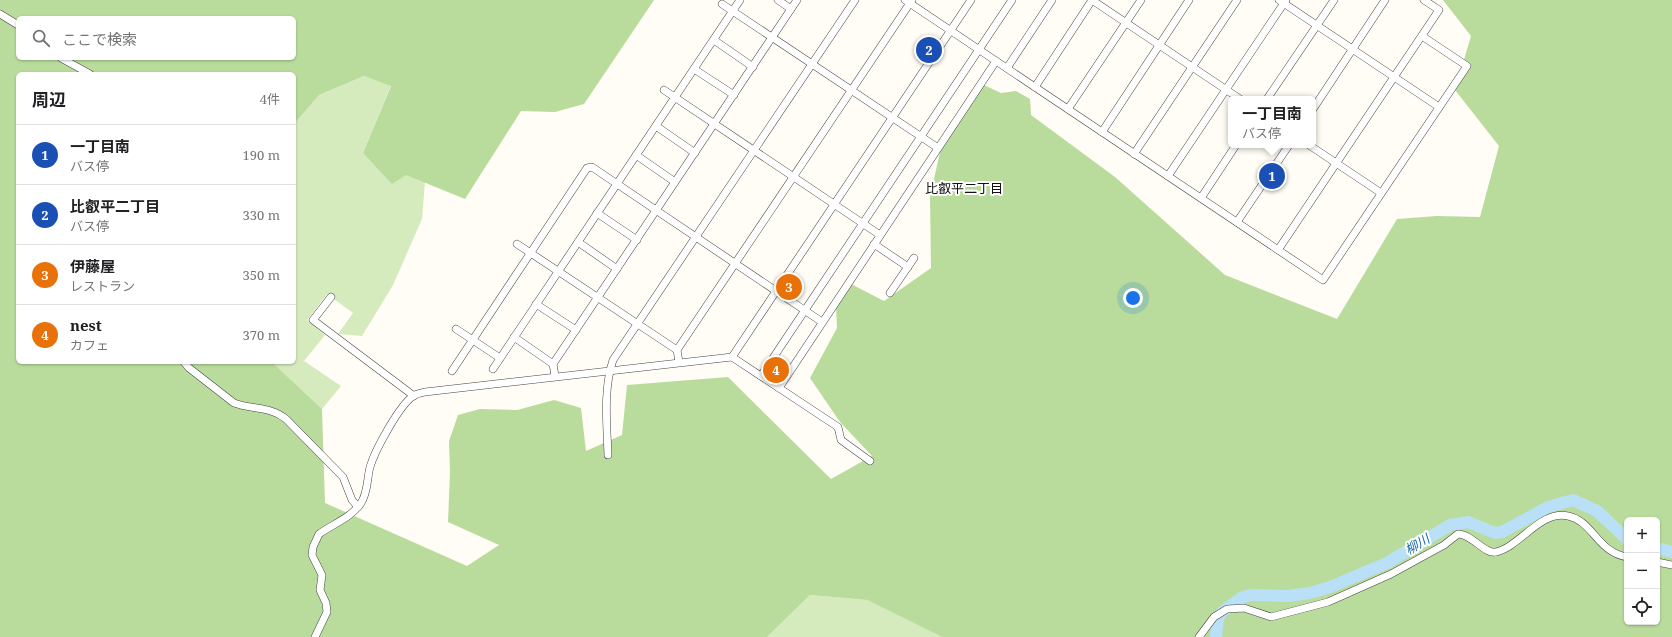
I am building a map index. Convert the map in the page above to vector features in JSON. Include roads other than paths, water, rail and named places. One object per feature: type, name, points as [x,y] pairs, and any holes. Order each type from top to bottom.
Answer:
[{"type":"street","points":[[493,369],[740,0]]},
{"type":"street","points":[[778,0],[791,9]]},
{"type":"street","points":[[555,376],[553,364],[797,0]]},
{"type":"street","points":[[608,455],[606,416],[610,370],[613,360],[855,0]]},
{"type":"street","points":[[732,357],[971,0]]},
{"type":"street","points":[[761,376],[1012,0]]},
{"type":"street","points":[[1007,68],[1052,0]]},
{"type":"street","points":[[1035,87],[1092,0],[1235,96]]},
{"type":"street","points":[[1068,109],[1141,0]]},
{"type":"street","points":[[1102,132],[1189,0]]},
{"type":"street","points":[[1134,154],[1237,0]]},
{"type":"street","points":[[1269,96],[1334,0]]},
{"type":"street","points":[[1316,104],[1385,0]]},
{"type":"street","points":[[1278,250],[1439,10],[1424,0]]},
{"type":"street","points":[[679,362],[677,350],[909,1],[979,50],[1322,280],[1466,66],[1422,36]]},
{"type":"street","points":[[1168,176],[1226,90],[1283,1],[1439,107]]},
{"type":"street","points":[[722,4],[938,148]]},
{"type":"street","points":[[0,14],[16,24]]},
{"type":"street","points":[[714,40],[753,67]]},
{"type":"street","points":[[65,60],[86,72]]},
{"type":"street","points":[[779,388],[996,61]]},
{"type":"street","points":[[694,69],[734,95]]},
{"type":"street","points":[[664,90],[880,235]]},
{"type":"street","points":[[656,126],[695,153]]},
{"type":"street","points":[[1201,198],[1234,148]]},
{"type":"street","points":[[1237,222],[1287,148]]},
{"type":"street","points":[[1312,148],[1381,193]]},
{"type":"street","points":[[636,155],[675,182]]},
{"type":"street","points":[[452,371],[587,168],[592,168],[617,184],[822,322]]},
{"type":"street","points":[[597,213],[636,240]]},
{"type":"street","points":[[578,242],[617,269]]},
{"type":"street","points":[[517,244],[677,350]]},
{"type":"street","points":[[874,244],[908,268]]},
{"type":"street","points":[[890,293],[914,258]]},
{"type":"street","points":[[331,298],[313,320],[414,396]]},
{"type":"street","points":[[536,304],[576,330]]},
{"type":"street","points":[[456,328],[500,358]]},
{"type":"street","points":[[514,337],[553,364]]},
{"type":"street","points":[[315,637],[326,612],[326,603],[320,590],[322,575],[314,561],[312,547],[319,534],[350,514],[358,507],[364,497],[368,474],[377,450],[390,426],[414,396],[425,392],[732,357],[838,427],[840,440],[870,461]]},
{"type":"street","points":[[186,364],[234,403],[242,406],[267,408],[280,413],[343,477],[352,500],[358,507]]},
{"type":"street","points":[[1199,637],[1214,617],[1227,609],[1241,607],[1264,616],[1278,617],[1328,602],[1391,574],[1444,545],[1455,535],[1463,534],[1489,551],[1496,552],[1507,547],[1548,519],[1556,516],[1567,516],[1578,520],[1609,550],[1619,556],[1624,557]]},
{"type":"street","points":[[1660,563],[1672,565]]},
{"type":"waterway","name":"柳川","points":[[1216,637],[1218,618],[1222,612],[1241,598],[1250,595],[1288,596],[1310,593],[1330,587],[1387,563],[1450,525],[1468,522],[1495,533],[1502,532],[1548,507],[1573,500],[1597,511],[1624,536]]},
{"type":"waterway","name":"柳川","points":[[1660,549],[1672,552]]},
{"type":"place","name":"比叡平二丁目","points":[[929,50]]},
{"type":"place","name":"一丁目南","points":[[1272,176]]},
{"type":"place","name":"伊藤屋","points":[[789,287]]},
{"type":"place","name":"nest","points":[[776,370]]},
{"type":"district","name":"比叡平二丁目","points":[[964,188]]}]
